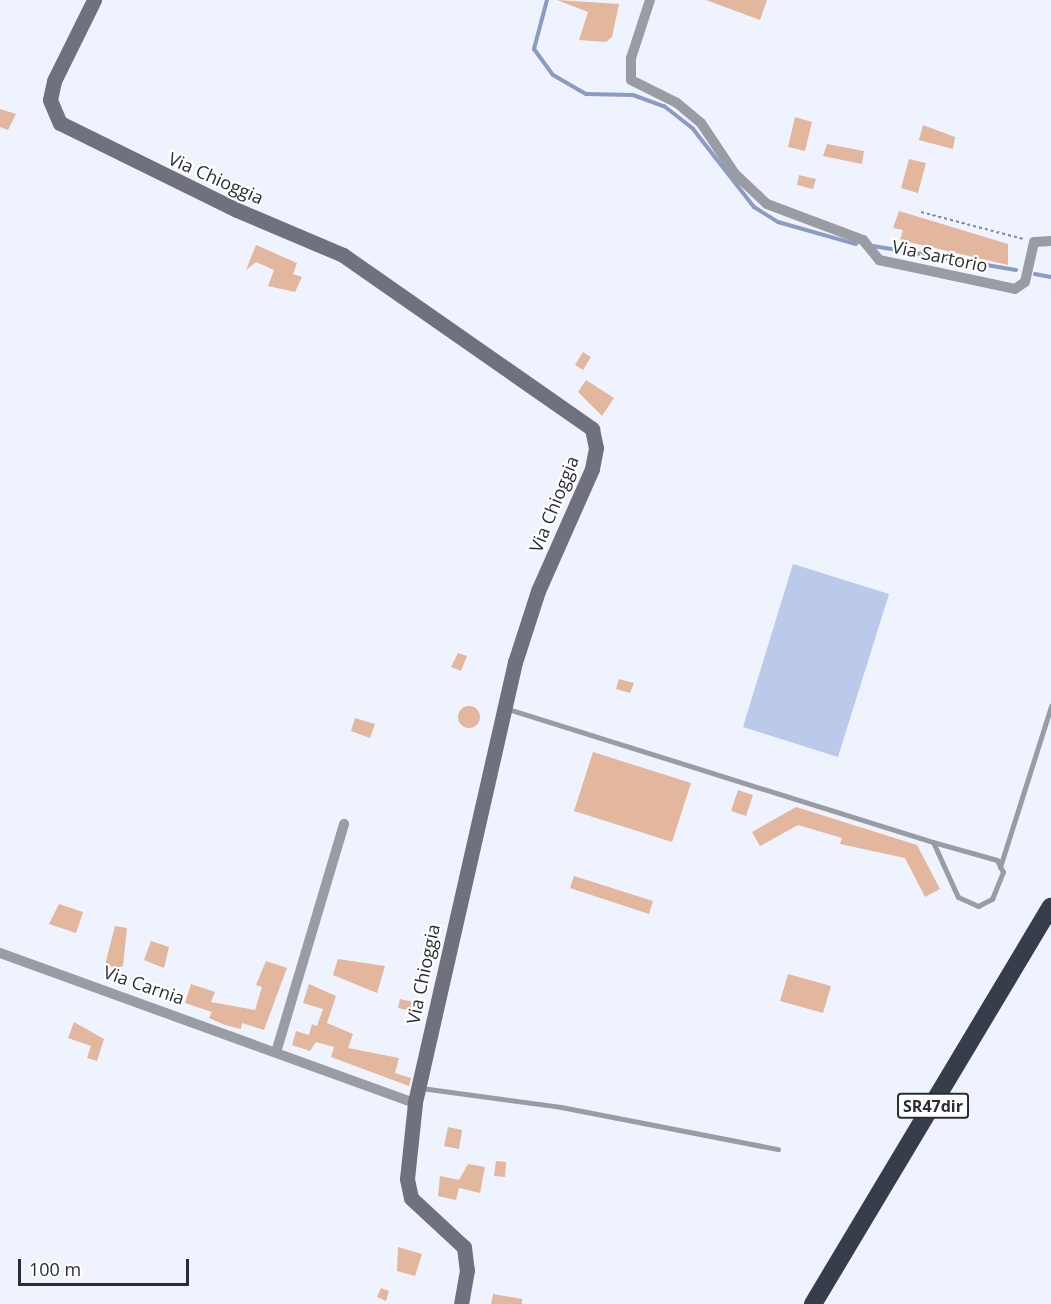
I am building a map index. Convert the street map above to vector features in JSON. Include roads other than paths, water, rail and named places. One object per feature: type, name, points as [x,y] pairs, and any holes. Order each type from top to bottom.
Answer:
[{"type":"highway","name":"SR47dir","points":[[813,1304],[1051,908]]},
{"type":"street","name":"Via Chioggia","points":[[94,0],[54,81],[50,100],[60,123],[237,210],[343,255],[592,429],[596,448],[592,470],[538,591],[504,708],[418,1095],[407,1179],[411,1198],[464,1247],[467,1270],[461,1304]]},
{"type":"street","name":"Via Sartorio","points":[[650,0],[631,57],[631,80],[677,103],[701,123],[735,174],[767,204],[863,240],[879,260],[1015,289],[1025,282],[1034,242],[1051,241]]},
{"type":"street","points":[[277,1049],[344,824]]},
{"type":"street","name":"Via Carnia","points":[[0,952],[277,1049],[418,1095]]},
{"type":"lane","points":[[933,842],[958,897],[978,906],[992,899],[1051,706]]},
{"type":"lane","points":[[504,708],[997,860],[1000,867]]},
{"type":"lane","points":[[418,1095],[561,1107],[778,1149]]},
{"type":"waterway","points":[[547,0],[534,49],[553,75],[586,94],[633,95],[664,106],[693,129],[754,207],[778,222],[856,244]]},
{"type":"waterway","points":[[873,246],[1016,270]]},
{"type":"waterway","points":[[1035,274],[1051,277]]}]
